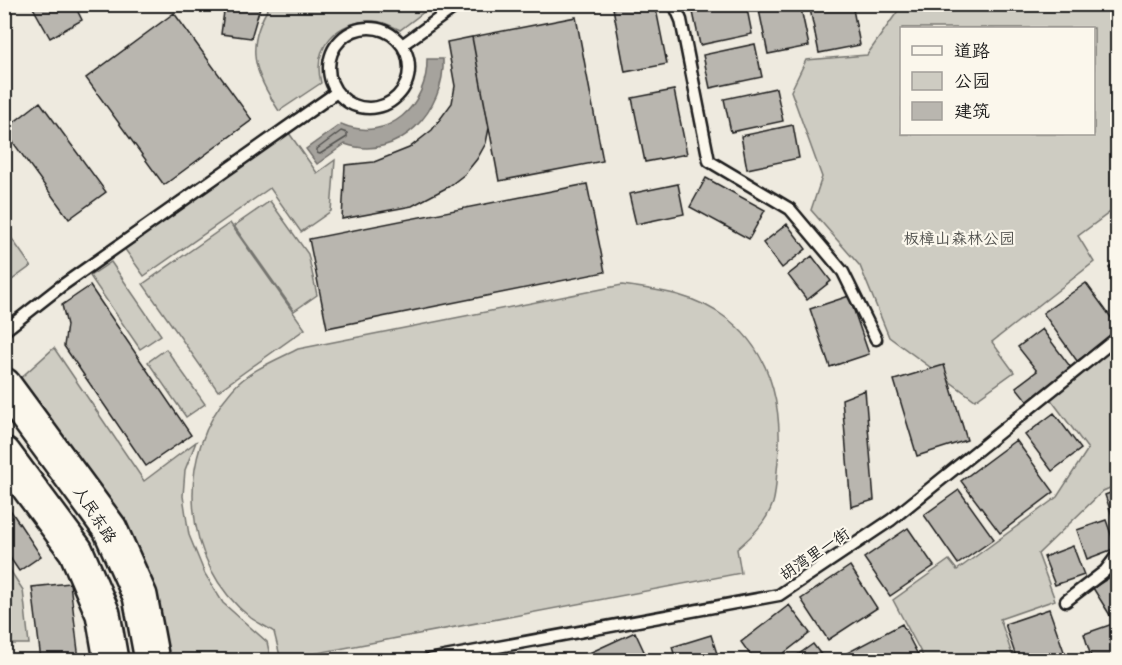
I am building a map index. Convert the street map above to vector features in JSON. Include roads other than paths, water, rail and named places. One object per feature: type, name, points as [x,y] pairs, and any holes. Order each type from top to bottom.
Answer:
[{"type":"main road","name":"人民东路","points":[[4,385],[110,529],[140,596],[152,660]]},
{"type":"main road","points":[[4,454],[76,551],[103,614],[111,660]]},
{"type":"lane","points":[[402,45],[459,4]]},
{"type":"lane","points":[[674,4],[681,20],[709,161],[790,209],[843,272],[876,339]]},
{"type":"lane","points":[[363,28],[382,30],[402,45],[408,57],[409,71],[406,85],[398,96],[380,106],[360,107],[347,102],[337,92],[329,68],[336,44],[346,35],[363,28]]},
{"type":"lane","points":[[4,331],[60,287],[337,92]]},
{"type":"lane","name":"胡湾里一街","points":[[429,660],[487,656],[779,595],[891,520],[1118,337]]},
{"type":"lane","points":[[1066,601],[1105,571],[1118,554]]},
{"type":"water","points":[[427,59],[443,59],[442,78],[427,113],[415,127],[400,139],[383,146],[365,148],[345,144],[317,164],[306,149],[341,124],[358,129],[374,129],[402,116],[413,105],[421,91],[426,76]]},
{"type":"park label","name":"板樟山森林公园","points":[[959,237]]}]
